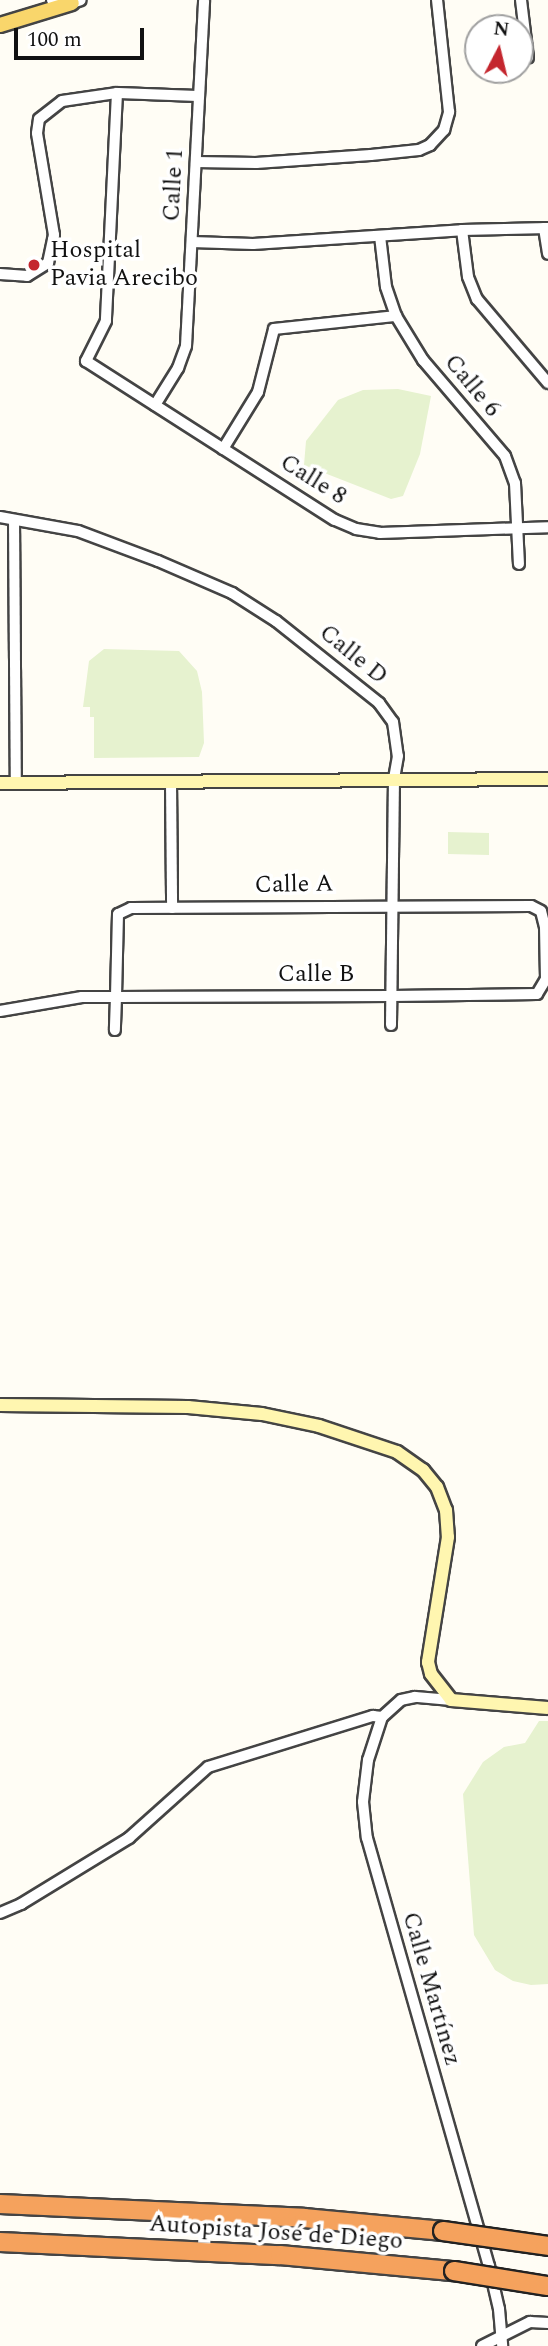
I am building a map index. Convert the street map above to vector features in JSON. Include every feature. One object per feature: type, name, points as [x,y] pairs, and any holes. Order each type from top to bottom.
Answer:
[{"type":"highway","name":"Autopista José de Diego","points":[[0,2204],[303,2218],[443,2231],[548,2246]]},
{"type":"highway","name":"Autopista José de Diego","points":[[0,2242],[280,2255],[454,2271],[548,2286]]},
{"type":"main road","points":[[0,25],[77,1]]},
{"type":"street","points":[[52,0],[77,1]]},
{"type":"street","name":"Calle 1","points":[[155,405],[178,368],[186,346],[204,0]]},
{"type":"street","points":[[196,162],[256,163],[419,150],[430,145],[444,130],[449,112],[437,0]]},
{"type":"street","points":[[0,274],[27,276],[48,263],[54,235],[37,133],[39,119],[62,100],[117,93],[199,96]]},
{"type":"street","name":"Calle 8","points":[[117,93],[106,321],[86,361],[335,520],[356,529],[380,533],[548,527]]},
{"type":"street","points":[[192,243],[253,244],[462,230],[546,228],[548,254]]},
{"type":"street","points":[[462,230],[468,277],[477,299],[548,383]]},
{"type":"street","name":"Calle 6","points":[[380,236],[386,287],[396,316],[423,360],[505,456],[515,483],[519,564]]},
{"type":"street","points":[[223,449],[258,392],[274,329],[396,316]]},
{"type":"street","name":"Calle D","points":[[0,517],[78,531],[119,545],[232,593],[276,621],[379,703],[386,712],[393,722],[398,756],[394,779],[391,1025]]},
{"type":"street","points":[[14,520],[16,783]]},
{"type":"street","points":[[0,783],[548,779]]},
{"type":"street","points":[[171,781],[172,908]]},
{"type":"street","name":"Calle A","points":[[116,997],[118,914],[131,908],[392,905],[531,906],[541,911],[545,928],[545,979],[537,994],[516,994]]},
{"type":"street","name":"Calle B","points":[[0,1011],[61,998],[516,994]]},
{"type":"street","points":[[115,1030],[116,997]]},
{"type":"street","points":[[0,1405],[188,1407],[262,1414],[319,1426],[397,1452],[423,1470],[437,1487],[446,1510],[448,1537],[428,1662],[431,1674],[451,1700]]},
{"type":"street","points":[[0,1913],[21,1905],[129,1838],[208,1767],[373,1716],[382,1717],[401,1700],[415,1697],[548,1708]]},
{"type":"street","name":"Calle Martínez","points":[[382,1717],[368,1760],[363,1802],[367,1838],[489,2266],[499,2309],[502,2346]]},
{"type":"street","points":[[482,2346],[501,2334],[530,2322],[548,2323]]},
{"type":"green space","points":[[398,389],[431,396],[420,454],[403,496],[391,499],[304,465],[306,441],[338,400],[363,390]]},
{"type":"green space","points":[[104,649],[179,651],[197,671],[202,692],[204,743],[199,757],[94,758],[94,717],[90,717],[90,707],[83,707],[89,661]]},
{"type":"green space","points":[[448,832],[489,833],[489,855],[448,854]]},
{"type":"green space","points":[[539,1721],[548,1721],[548,1984],[531,1985],[513,1981],[495,1970],[474,1935],[463,1794],[483,1762],[504,1747],[525,1743]]},
{"type":"place","name":"Hospital Pavia Arecibo","points":[[34,265]]}]
